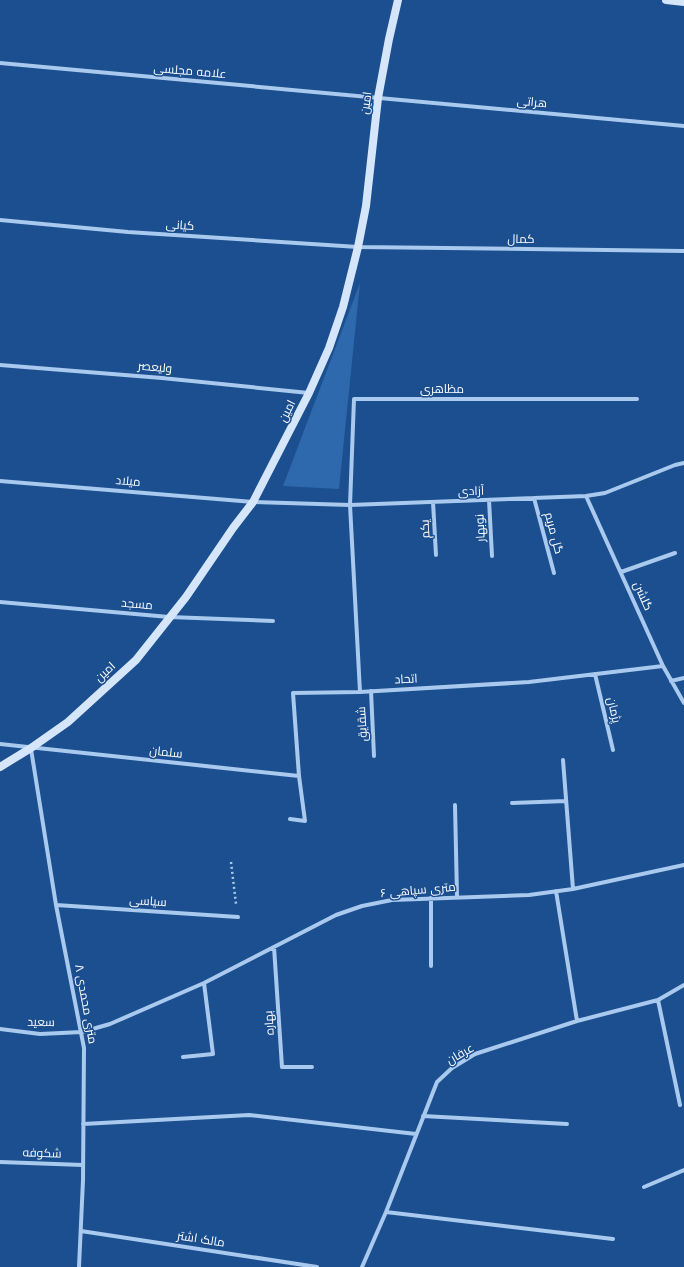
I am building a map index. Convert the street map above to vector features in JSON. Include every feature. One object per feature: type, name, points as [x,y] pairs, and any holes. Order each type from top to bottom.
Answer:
[{"type":"main road","name":"امین","points":[[0,767],[31,748],[68,722],[136,660],[186,596],[253,502],[309,393],[328,348],[343,306],[358,247],[366,206],[378,98],[398,0]]},
{"type":"main road","points":[[666,0],[684,2]]},
{"type":"street","name":"علامه مجلسی","points":[[0,63],[378,98]]},
{"type":"street","name":"هراتی","points":[[378,98],[684,126]]},
{"type":"street","name":"کیانی","points":[[0,220],[128,232],[358,247]]},
{"type":"street","name":"کمال","points":[[358,247],[684,251]]},
{"type":"street","name":"ولیعصر","points":[[0,365],[162,378],[309,393]]},
{"type":"street","name":"مظاهری","points":[[350,504],[354,399],[637,400]]},
{"type":"street","name":"آزادی","points":[[253,502],[350,504],[586,496],[605,493],[675,465],[684,463]]},
{"type":"street","name":"میلاد","points":[[0,481],[253,502]]},
{"type":"street","name":"گلشن","points":[[586,496],[663,666],[684,703]]},
{"type":"street","name":"گل مریم","points":[[534,498],[554,573]]},
{"type":"street","name":"نوبهار","points":[[489,500],[492,556]]},
{"type":"street","name":"یکم","points":[[433,502],[436,556]]},
{"type":"street","points":[[350,504],[360,692]]},
{"type":"street","points":[[621,572],[675,554]]},
{"type":"street","name":"مسجد","points":[[0,602],[169,617],[274,621]]},
{"type":"street","name":"اتحاد","points":[[290,819],[305,821],[299,776],[293,693],[360,692],[529,682],[663,666]]},
{"type":"street","name":"پژمان","points":[[595,674],[613,750]]},
{"type":"street","points":[[672,681],[684,678]]},
{"type":"street","name":"شقایق","points":[[371,691],[374,756]]},
{"type":"street","name":"سلمان","points":[[0,744],[299,776]]},
{"type":"street","name":"۸ متری محمدی","points":[[31,748],[56,905],[84,1048],[83,1165],[79,1267]]},
{"type":"street","points":[[563,760],[573,888]]},
{"type":"street","points":[[512,804],[566,801]]},
{"type":"street","points":[[455,805],[457,896]]},
{"type":"street","name":"۶ متری سپاهی","points":[[82,1032],[110,1024],[204,982],[336,915],[362,906],[392,900],[457,896],[529,895],[573,888],[684,864]]},
{"type":"street","points":[[556,891],[577,1021]]},
{"type":"street","points":[[431,898],[431,966]]},
{"type":"street","name":"سیاسی","points":[[56,905],[238,916]]},
{"type":"street","name":"بهاره","points":[[274,947],[282,1067],[312,1067]]},
{"type":"street","points":[[183,1057],[213,1054],[204,982]]},
{"type":"street","name":"عرفان","points":[[362,1267],[386,1212],[437,1082],[452,1068],[475,1054],[577,1021],[658,1000],[684,985]]},
{"type":"street","points":[[658,1000],[680,1105]]},
{"type":"street","name":"سعید","points":[[0,1029],[40,1034],[82,1032]]},
{"type":"street","points":[[83,1124],[249,1115],[416,1134]]},
{"type":"street","points":[[423,1116],[567,1124]]},
{"type":"street","name":"شکوفه","points":[[0,1162],[83,1165]]},
{"type":"street","points":[[644,1187],[684,1170]]},
{"type":"street","points":[[386,1212],[613,1239]]},
{"type":"street","name":"مالک اشتر","points":[[81,1231],[317,1267]]},
{"type":"path","points":[[231,862],[238,916]]},
{"type":"shaded area","points":[[360,283],[339,489],[283,486]]}]
